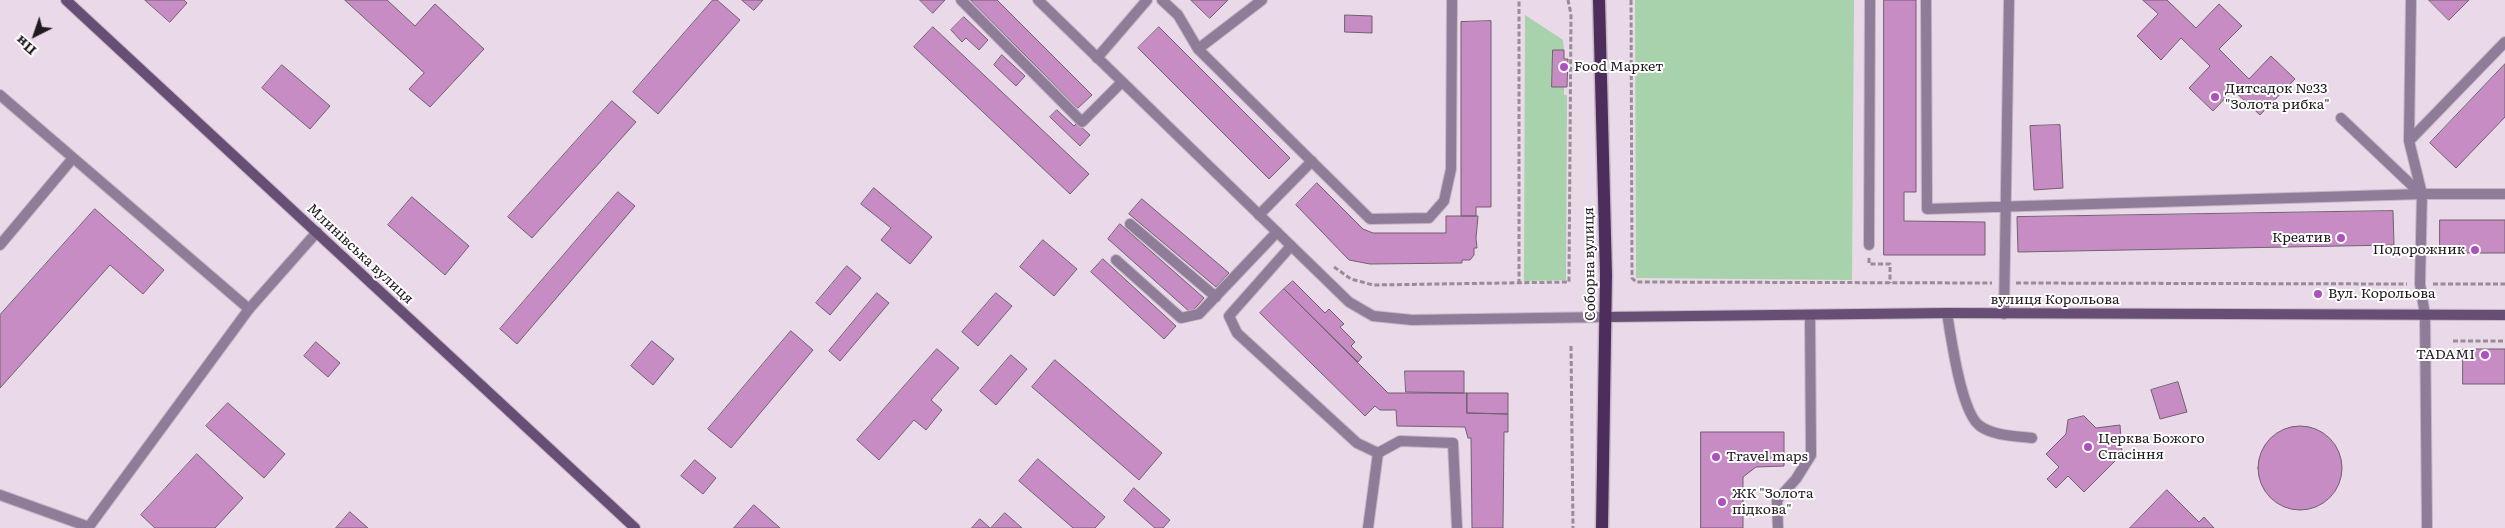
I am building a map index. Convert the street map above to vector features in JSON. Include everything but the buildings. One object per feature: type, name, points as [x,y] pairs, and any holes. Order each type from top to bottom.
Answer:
[{"type":"main road","name":"Соборна вулиця","points":[[1599,0],[1606,317],[1602,528]]},
{"type":"street","name":"Млинівська вулиця","points":[[66,0],[635,528]]},
{"type":"street","points":[[960,0],[1082,122],[1122,82]]},
{"type":"street","points":[[1038,0],[1350,302],[1373,316],[1412,320],[1606,317]]},
{"type":"street","points":[[1097,58],[1147,0]]},
{"type":"street","points":[[1162,0],[1178,15],[1198,49],[1370,219],[1429,218],[1444,201],[1451,169],[1452,0]]},
{"type":"street","points":[[1198,49],[1262,0]]},
{"type":"street","points":[[1869,245],[1870,0]]},
{"type":"street","points":[[1926,0],[1927,209],[2422,194],[2505,194]]},
{"type":"street","points":[[2004,314],[2009,0]]},
{"type":"street","points":[[2411,0],[2408,141],[2422,194],[2420,284],[2425,315],[2427,528]]},
{"type":"street","points":[[2408,141],[2505,42]]},
{"type":"street","points":[[0,95],[249,309]]},
{"type":"street","points":[[2340,118],[2422,194]]},
{"type":"street","points":[[0,245],[73,158]]},
{"type":"street","points":[[1259,215],[1312,161]]},
{"type":"street","points":[[1130,224],[1216,297]]},
{"type":"street","points":[[0,495],[89,528],[249,309],[317,232]]},
{"type":"street","points":[[1116,260],[1181,318],[1199,314],[1277,232]]},
{"type":"street","points":[[1292,246],[1229,316],[1237,333],[1356,443],[1378,453]]},
{"type":"street","points":[[1947,313],[1961,384],[1971,413],[1978,425],[1990,431],[2032,438]]},
{"type":"street","name":"вулиця Корольова","points":[[1606,317],[1947,313],[2505,315]]},
{"type":"street","points":[[1778,528],[1777,500],[1796,478],[1811,455],[1810,316]]},
{"type":"street","points":[[1378,453],[1400,441],[1454,443],[1457,528]]},
{"type":"street","points":[[1368,528],[1378,453]]},
{"type":"path","points":[[1519,0],[1519,284]]},
{"type":"path","points":[[1328,263],[1351,279],[1373,285],[1570,282],[1571,14],[1568,0]]},
{"type":"path","points":[[1631,0],[1632,278],[1636,282],[2505,284]]},
{"type":"path","points":[[1869,245],[1869,264],[1890,264],[1890,283]]},
{"type":"path","points":[[2453,340],[2505,341]]},
{"type":"path","points":[[1571,346],[1573,528]]},
{"type":"green space","points":[[1635,0],[1854,0],[1852,280],[1636,278]]},
{"type":"green space","points":[[1525,15],[1563,40],[1564,50],[1553,50],[1564,87],[1564,95],[1567,95],[1566,280],[1524,281]]},
{"type":"place","name":"Food Маркет","points":[[1564,67]]},
{"type":"place","name":"Дитсадок №33 \"Золота рибка\"","points":[[2215,97]]},
{"type":"place","name":"Креатив","points":[[2341,238]]},
{"type":"place","name":"Подорожник","points":[[2475,250]]},
{"type":"place","name":"Вул. Корольова","points":[[2318,294]]},
{"type":"place","name":"TADAMI","points":[[2485,355]]},
{"type":"place","name":"Церква Божого Спасіння","points":[[2088,447]]},
{"type":"place","name":"Travel maps","points":[[1716,457]]},
{"type":"place","name":"ЖК \"Золота підкова\"","points":[[1722,502]]}]
